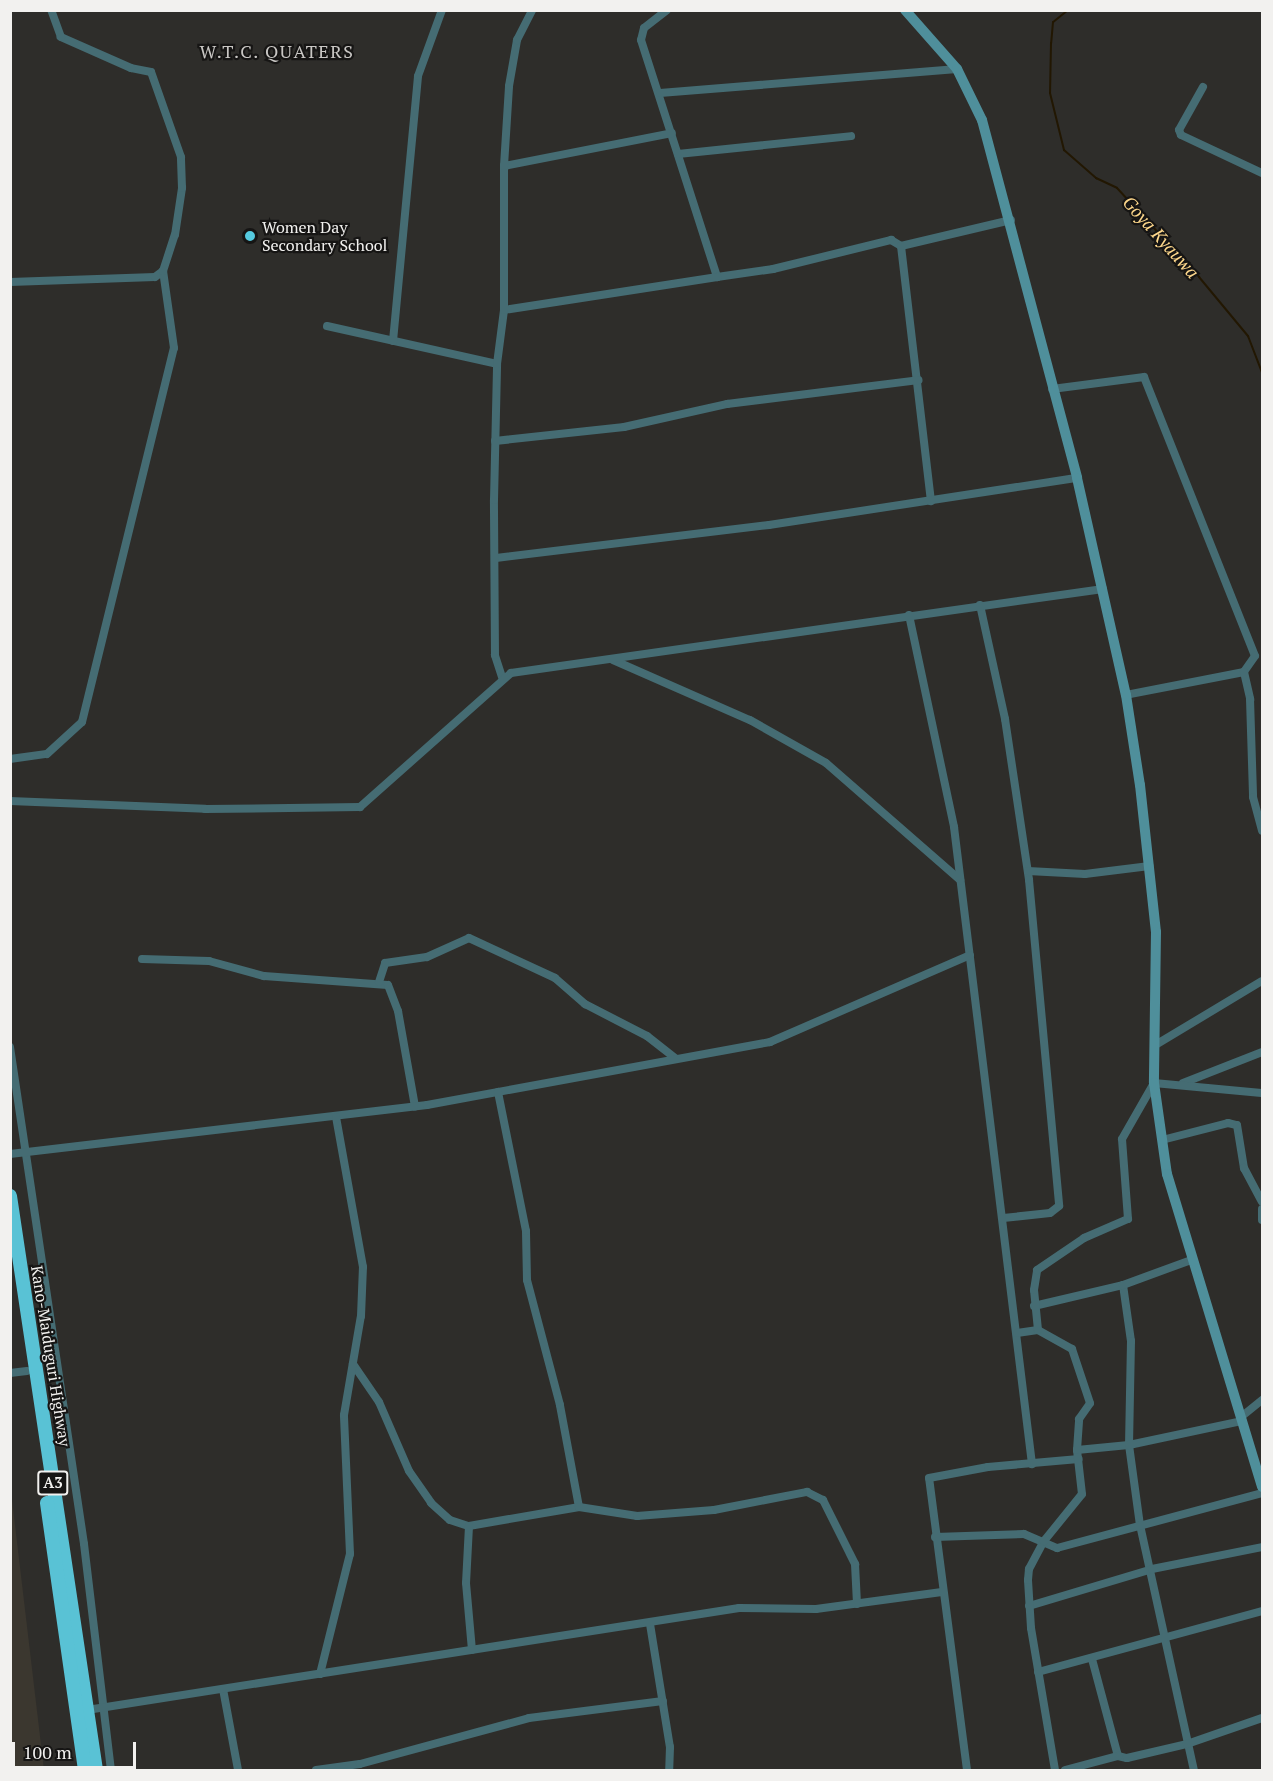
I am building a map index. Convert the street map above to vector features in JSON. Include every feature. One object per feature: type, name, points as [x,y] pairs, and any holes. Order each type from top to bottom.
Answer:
[{"type":"highway","name":"Kano-Maiduguri Highway","points":[[10,1196],[96,1770]]},
{"type":"highway","name":"Kano-Maiduguri Highway","points":[[10,1258],[85,1770]]},
{"type":"street","points":[[10,759],[47,754],[82,722],[174,348],[163,271],[175,235],[182,188],[181,157],[151,72],[131,68],[62,37],[51,10]]},
{"type":"street","points":[[393,341],[418,76],[442,10]]},
{"type":"street","points":[[502,677],[495,655],[495,441],[497,364],[504,310],[504,166],[515,51],[532,10]]},
{"type":"street","points":[[667,10],[641,34],[717,278]]},
{"type":"street","points":[[905,10],[957,69],[982,120],[1011,220],[1052,389],[1077,478],[1126,695],[1150,866],[1156,932],[1157,1044],[1154,1083],[1167,1174],[1191,1260],[1263,1486]]},
{"type":"street","points":[[660,93],[957,69]]},
{"type":"street","points":[[1203,87],[1179,130],[1181,135],[1263,173]]},
{"type":"street","points":[[504,166],[672,133]]},
{"type":"street","points":[[678,154],[851,136]]},
{"type":"street","points":[[504,310],[773,269],[891,240],[901,246],[1011,220]]},
{"type":"street","points":[[901,246],[919,380],[931,501]]},
{"type":"street","points":[[10,282],[155,277],[163,271]]},
{"type":"street","points":[[327,326],[497,364]]},
{"type":"street","points":[[1052,389],[1144,377],[1250,637],[1255,656],[1244,672],[1126,695]]},
{"type":"street","points":[[495,441],[624,427],[728,404],[919,380]]},
{"type":"street","points":[[496,558],[931,501],[1077,478]]},
{"type":"street","points":[[10,801],[205,809],[360,807],[502,677],[511,673],[1103,589]]},
{"type":"street","points":[[980,605],[1005,719],[1028,871],[1059,1206],[1050,1213],[1003,1218]]},
{"type":"street","points":[[909,615],[954,827],[1032,1464]]},
{"type":"street","points":[[611,659],[750,720],[826,764],[960,880]]},
{"type":"street","points":[[1244,672],[1250,699],[1252,797],[1263,831]]},
{"type":"street","points":[[1028,871],[1085,874],[1150,866]]},
{"type":"street","points":[[379,982],[385,963],[427,957],[470,938],[555,978],[585,1004],[647,1036],[676,1059]]},
{"type":"street","points":[[10,1154],[415,1106],[770,1042],[970,955]]},
{"type":"street","points":[[142,959],[210,961],[274,977],[379,982],[388,985],[396,1002],[415,1106]]},
{"type":"street","points":[[1157,1044],[1263,981]]},
{"type":"street","points":[[10,1047],[84,1544],[111,1770]]},
{"type":"street","points":[[1182,1084],[1263,1052]]},
{"type":"street","points":[[1154,1083],[1263,1093]]},
{"type":"street","points":[[1038,1330],[1034,1306],[1037,1270],[1044,1262],[1128,1219],[1122,1138],[1154,1083]]},
{"type":"street","points":[[498,1092],[526,1231],[527,1280],[560,1405],[579,1507]]},
{"type":"street","points":[[320,1674],[350,1554],[344,1415],[353,1364],[363,1267],[336,1117]]},
{"type":"street","points":[[1162,1140],[1228,1123],[1236,1125],[1244,1168],[1263,1202]]},
{"type":"street","points":[[1263,1209],[1263,1220]]},
{"type":"street","points":[[1034,1306],[1123,1285],[1191,1260]]},
{"type":"street","points":[[1123,1285],[1131,1341],[1129,1445],[1140,1525],[1152,1569],[1186,1744],[1194,1770]]},
{"type":"street","points":[[1017,1333],[1038,1330],[1072,1349],[1078,1359],[1090,1403],[1079,1419],[1077,1450],[1082,1494],[1044,1541],[1029,1569],[1029,1606],[1055,1770]]},
{"type":"street","points":[[353,1364],[379,1402],[409,1471],[431,1503],[450,1521],[469,1526],[579,1507],[637,1516],[714,1510],[807,1492],[823,1500],[855,1564],[857,1604]]},
{"type":"street","points":[[10,1373],[27,1371]]},
{"type":"street","points":[[1077,1450],[1129,1445],[1241,1419],[1263,1400]]},
{"type":"street","points":[[967,1770],[942,1592],[929,1478],[988,1467],[1079,1459]]},
{"type":"street","points":[[935,1537],[1024,1534],[1057,1548],[1263,1493]]},
{"type":"street","points":[[469,1526],[466,1583],[472,1650]]},
{"type":"street","points":[[1029,1606],[1152,1569],[1263,1547]]},
{"type":"street","points":[[87,1710],[650,1624],[739,1608],[816,1609],[942,1592]]},
{"type":"street","points":[[1038,1672],[1167,1639],[1263,1611]]},
{"type":"street","points":[[650,1624],[670,1747],[669,1770]]},
{"type":"street","points":[[1092,1659],[1118,1756]]},
{"type":"street","points":[[223,1689],[238,1770]]},
{"type":"street","points":[[316,1770],[383,1759],[529,1718],[663,1701]]},
{"type":"street","points":[[1065,1770],[1118,1756],[1127,1758],[1186,1744],[1263,1718]]},
{"type":"shaded area","points":[[11,1491],[44,1770],[11,1770]]},
{"type":"waterway","name":"Goya Kyauwa","points":[[1068,10],[1053,22],[1051,43],[1050,93],[1064,150],[1096,178],[1117,188],[1199,277],[1248,336],[1262,372]]},
{"type":"place","name":"Women Day Secondary School","points":[[250,236]]},
{"type":"district","name":"W.T.C. QUATERS","points":[[277,51]]}]
